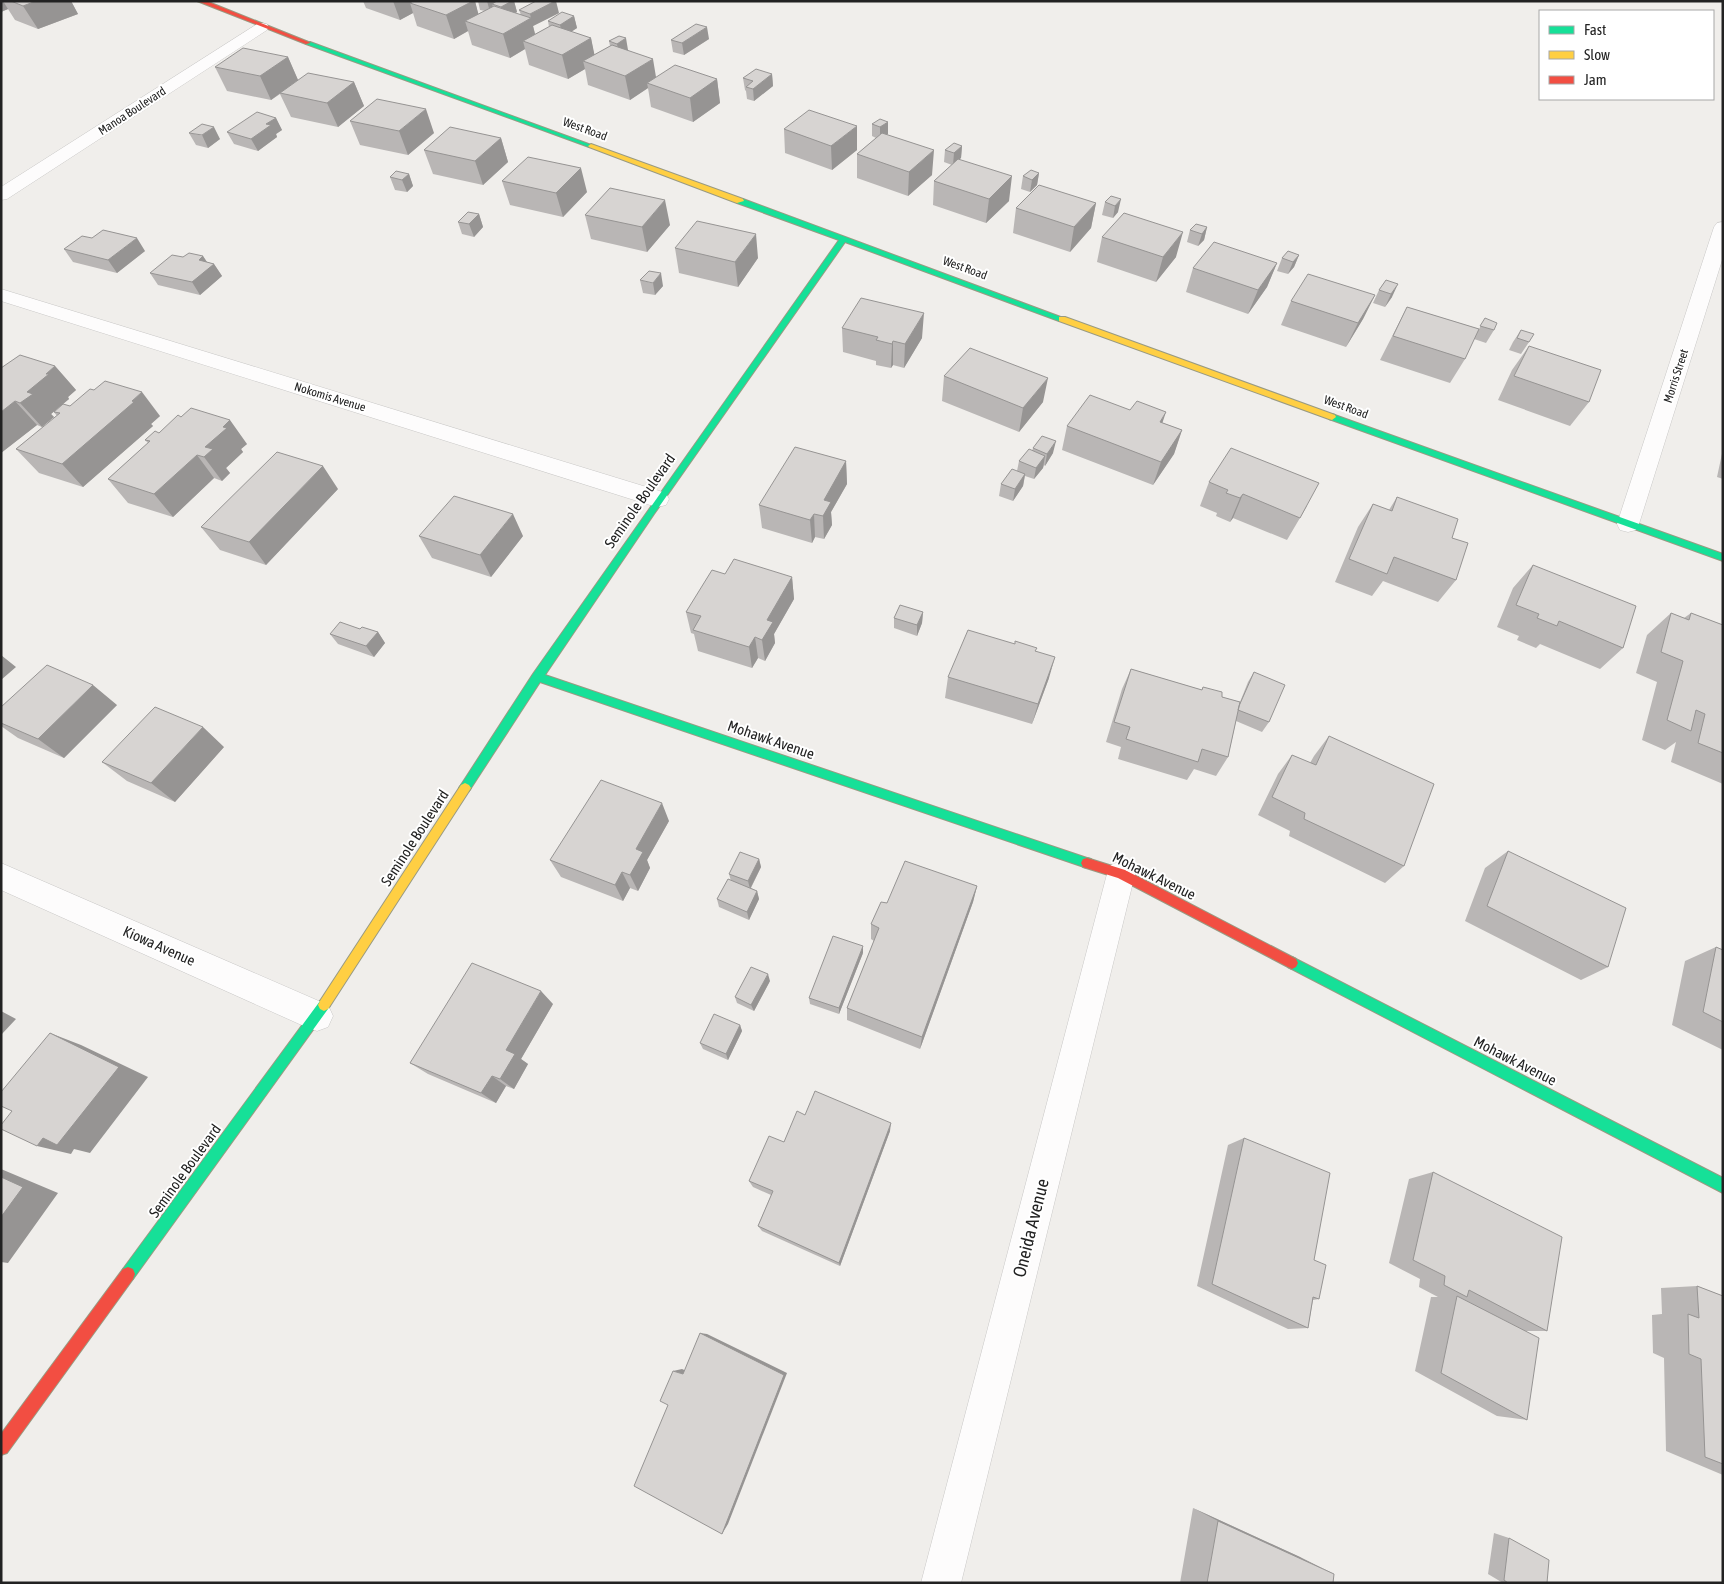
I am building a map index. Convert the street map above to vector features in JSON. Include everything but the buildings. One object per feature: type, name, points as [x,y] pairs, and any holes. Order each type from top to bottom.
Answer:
[{"type":"street","name":"West Road","points":[[204,2],[262,27],[438,89],[843,239],[1723,558]]},
{"type":"street","name":"Manoa Boulevard","points":[[1,194],[262,27]]},
{"type":"street","name":"Morris Street","points":[[1628,524],[1723,227]]},
{"type":"street","name":"Seminole Boulevard","points":[[1,1447],[317,1016],[537,678],[658,500],[843,239]]},
{"type":"street","name":"Nokomis Avenue","points":[[1,295],[658,500]]},
{"type":"street","name":"Mohawk Avenue","points":[[537,678],[1121,874],[1723,1186]]},
{"type":"street","name":"Oneida Avenue","points":[[942,1583],[1121,874]]},
{"type":"street","name":"Kiowa Avenue","points":[[1,876],[317,1016]]},
{"type":"traffic: fast","points":[[308,43],[591,146]]},
{"type":"traffic: fast","points":[[740,201],[1062,319]]},
{"type":"traffic: fast","points":[[465,788],[651,512],[843,239]]},
{"type":"traffic: fast","points":[[1332,417],[1723,558]]},
{"type":"traffic: fast","points":[[537,677],[1087,863]]},
{"type":"traffic: fast","points":[[1292,963],[1723,1186]]},
{"type":"traffic: fast","points":[[128,1274],[324,1005]]},
{"type":"traffic: slow","points":[[591,146],[740,201]]},
{"type":"traffic: slow","points":[[1062,319],[1332,417]]},
{"type":"traffic: slow","points":[[324,1005],[465,788]]},
{"type":"traffic: jam","points":[[200,1],[308,43]]},
{"type":"traffic: jam","points":[[1087,863],[1121,874],[1292,963]]},
{"type":"traffic: jam","points":[[1,1447],[128,1274]]}]
